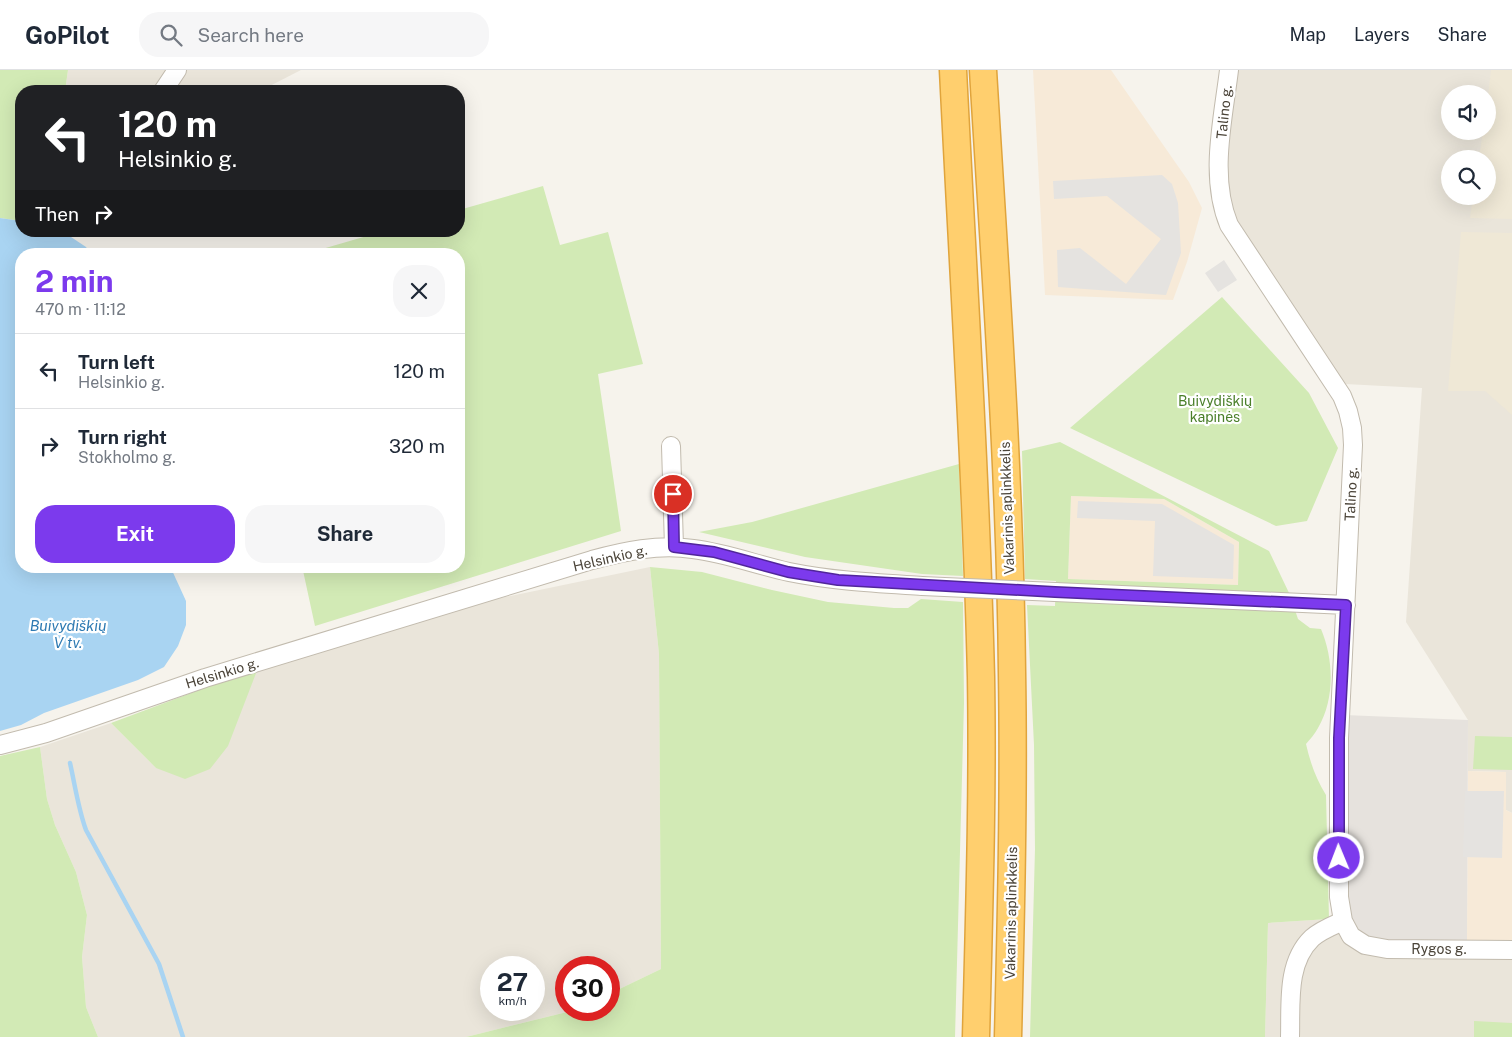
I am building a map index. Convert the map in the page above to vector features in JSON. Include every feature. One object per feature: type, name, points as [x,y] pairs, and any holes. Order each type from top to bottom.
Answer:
[{"type":"highway","points":[[953,70],[970,402],[981,679],[980,897],[976,1037]]},
{"type":"highway","name":"Vakarinis aplinkkelis","points":[[983,70],[1002,404],[1012,672],[1012,888],[1008,1037]]},
{"type":"street","points":[[167,85],[177,70]]},
{"type":"street","name":"Talino g.","points":[[1229,70],[1218,169],[1218,187],[1223,211],[1234,233],[1342,396],[1352,428],[1353,445],[1338,776],[1339,897],[1343,921],[1350,936],[1365,945]]},
{"type":"street","points":[[672,446],[674,547]]},
{"type":"street","name":"Helsinkio g.","points":[[0,745],[46,733],[205,678],[592,560],[636,550],[674,547],[714,552],[788,572],[838,580],[922,586],[1346,605]]},
{"type":"street","points":[[1290,1037],[1294,972],[1301,952],[1313,938],[1343,921]]},
{"type":"street","name":"Rygos g.","points":[[1365,945],[1387,949],[1512,950]]},
{"type":"shaded area","points":[[68,70],[301,70],[272,85],[66,85]]},
{"type":"shaded area","points":[[1033,70],[1111,70],[1189,182],[1202,208],[1187,262],[1173,300],[1045,295]]},
{"type":"shaded area","points":[[1237,70],[1512,70],[1512,813],[1506,810],[1506,772],[1468,771],[1468,720],[1406,622],[1422,388],[1345,384],[1244,234],[1229,203],[1226,177]]},
{"type":"shaded area","points":[[1491,70],[1512,70],[1512,219],[1470,218],[1472,205],[1496,205],[1496,150],[1480,150],[1482,140],[1496,140],[1496,85],[1489,85]]},
{"type":"shaded area","points":[[1162,175],[1172,184],[1178,203],[1181,253],[1166,295],[1058,287],[1057,250],[1080,248],[1126,284],[1161,239],[1107,196],[1054,199],[1053,181]]},
{"type":"shaded area","points":[[1461,232],[1512,233],[1512,415],[1485,391],[1448,391]]},
{"type":"shaded area","points":[[1224,260],[1237,280],[1218,292],[1205,273]]},
{"type":"shaded area","points":[[1071,496],[1164,499],[1239,542],[1238,585],[1068,579]]},
{"type":"shaded area","points":[[1078,501],[1162,504],[1234,545],[1233,579],[1153,576],[1155,521],[1077,518]]},
{"type":"shaded area","points":[[650,567],[659,654],[661,969],[620,989],[620,956],[555,956],[555,1015],[545,1017],[545,956],[480,956],[480,1021],[531,1021],[466,1037],[98,1037],[86,1007],[82,957],[87,915],[76,872],[55,825],[47,799],[40,747],[111,723],[156,768],[258,668],[476,603]]},
{"type":"shaded area","points":[[1344,715],[1468,720],[1467,941],[1379,941],[1368,938],[1353,927],[1346,910]]},
{"type":"shaded area","points":[[1468,771],[1506,772],[1506,810],[1512,813],[1512,942],[1467,941]]},
{"type":"shaded area","points":[[1465,791],[1504,791],[1502,858],[1463,857]]},
{"type":"shaded area","points":[[1329,919],[1342,937],[1358,951],[1378,956],[1512,957],[1512,1037],[1265,1037],[1268,923]]},
{"type":"green space","points":[[0,70],[68,70],[66,85],[15,85],[15,220],[0,218]]},
{"type":"green space","points":[[543,186],[560,245],[608,232],[643,364],[598,374],[621,531],[315,626],[304,573],[465,573],[465,248],[326,248],[363,237],[465,237],[465,208]]},
{"type":"green space","name":"Buivydiškių kapinės","points":[[1222,297],[1309,393],[1338,448],[1307,521],[1276,526],[1070,428]]},
{"type":"green space","points":[[1060,442],[1269,551],[1290,595],[1298,619],[1310,628],[1321,629],[1330,666],[1330,692],[1324,717],[1306,744],[1319,783],[1326,795],[1329,919],[1268,923],[1265,1037],[1030,1037],[1035,849],[1034,745],[1027,605],[1055,606],[1056,581],[1025,579],[1022,451]],"holes":[[[1071,496],[1164,499],[1239,542],[1238,585],[1068,579]]]},
{"type":"green space","points":[[959,464],[963,576],[922,574],[805,557],[699,532],[752,522]]},
{"type":"green space","points":[[650,567],[702,572],[828,602],[908,608],[921,599],[963,602],[964,703],[955,1037],[466,1037],[531,1021],[545,1021],[545,1017],[555,1015],[555,1021],[620,1021],[620,989],[661,969],[659,654]]},
{"type":"green space","points":[[258,668],[228,746],[210,769],[185,779],[156,768],[111,723]]},
{"type":"green space","points":[[1475,736],[1512,737],[1512,770],[1473,769]]},
{"type":"green space","points":[[40,747],[47,799],[55,825],[76,872],[87,915],[82,957],[86,1007],[98,1037],[0,1037],[0,756]]},
{"type":"green space","points":[[1474,1021],[1512,1023],[1512,1037],[1474,1037]]},
{"type":"water","name":"Buivydiškių V tv.","points":[[0,218],[15,220],[15,237],[71,237],[87,248],[15,248],[15,573],[173,573],[186,601],[186,625],[178,646],[164,667],[138,680],[44,713],[21,725],[0,731]]},
{"type":"waterway","points":[[70,763],[86,830],[159,964],[183,1037]]},
{"type":"route","points":[[673,494],[674,547],[714,552],[788,572],[838,580],[922,586],[1346,605],[1339,738],[1339,858]]}]
